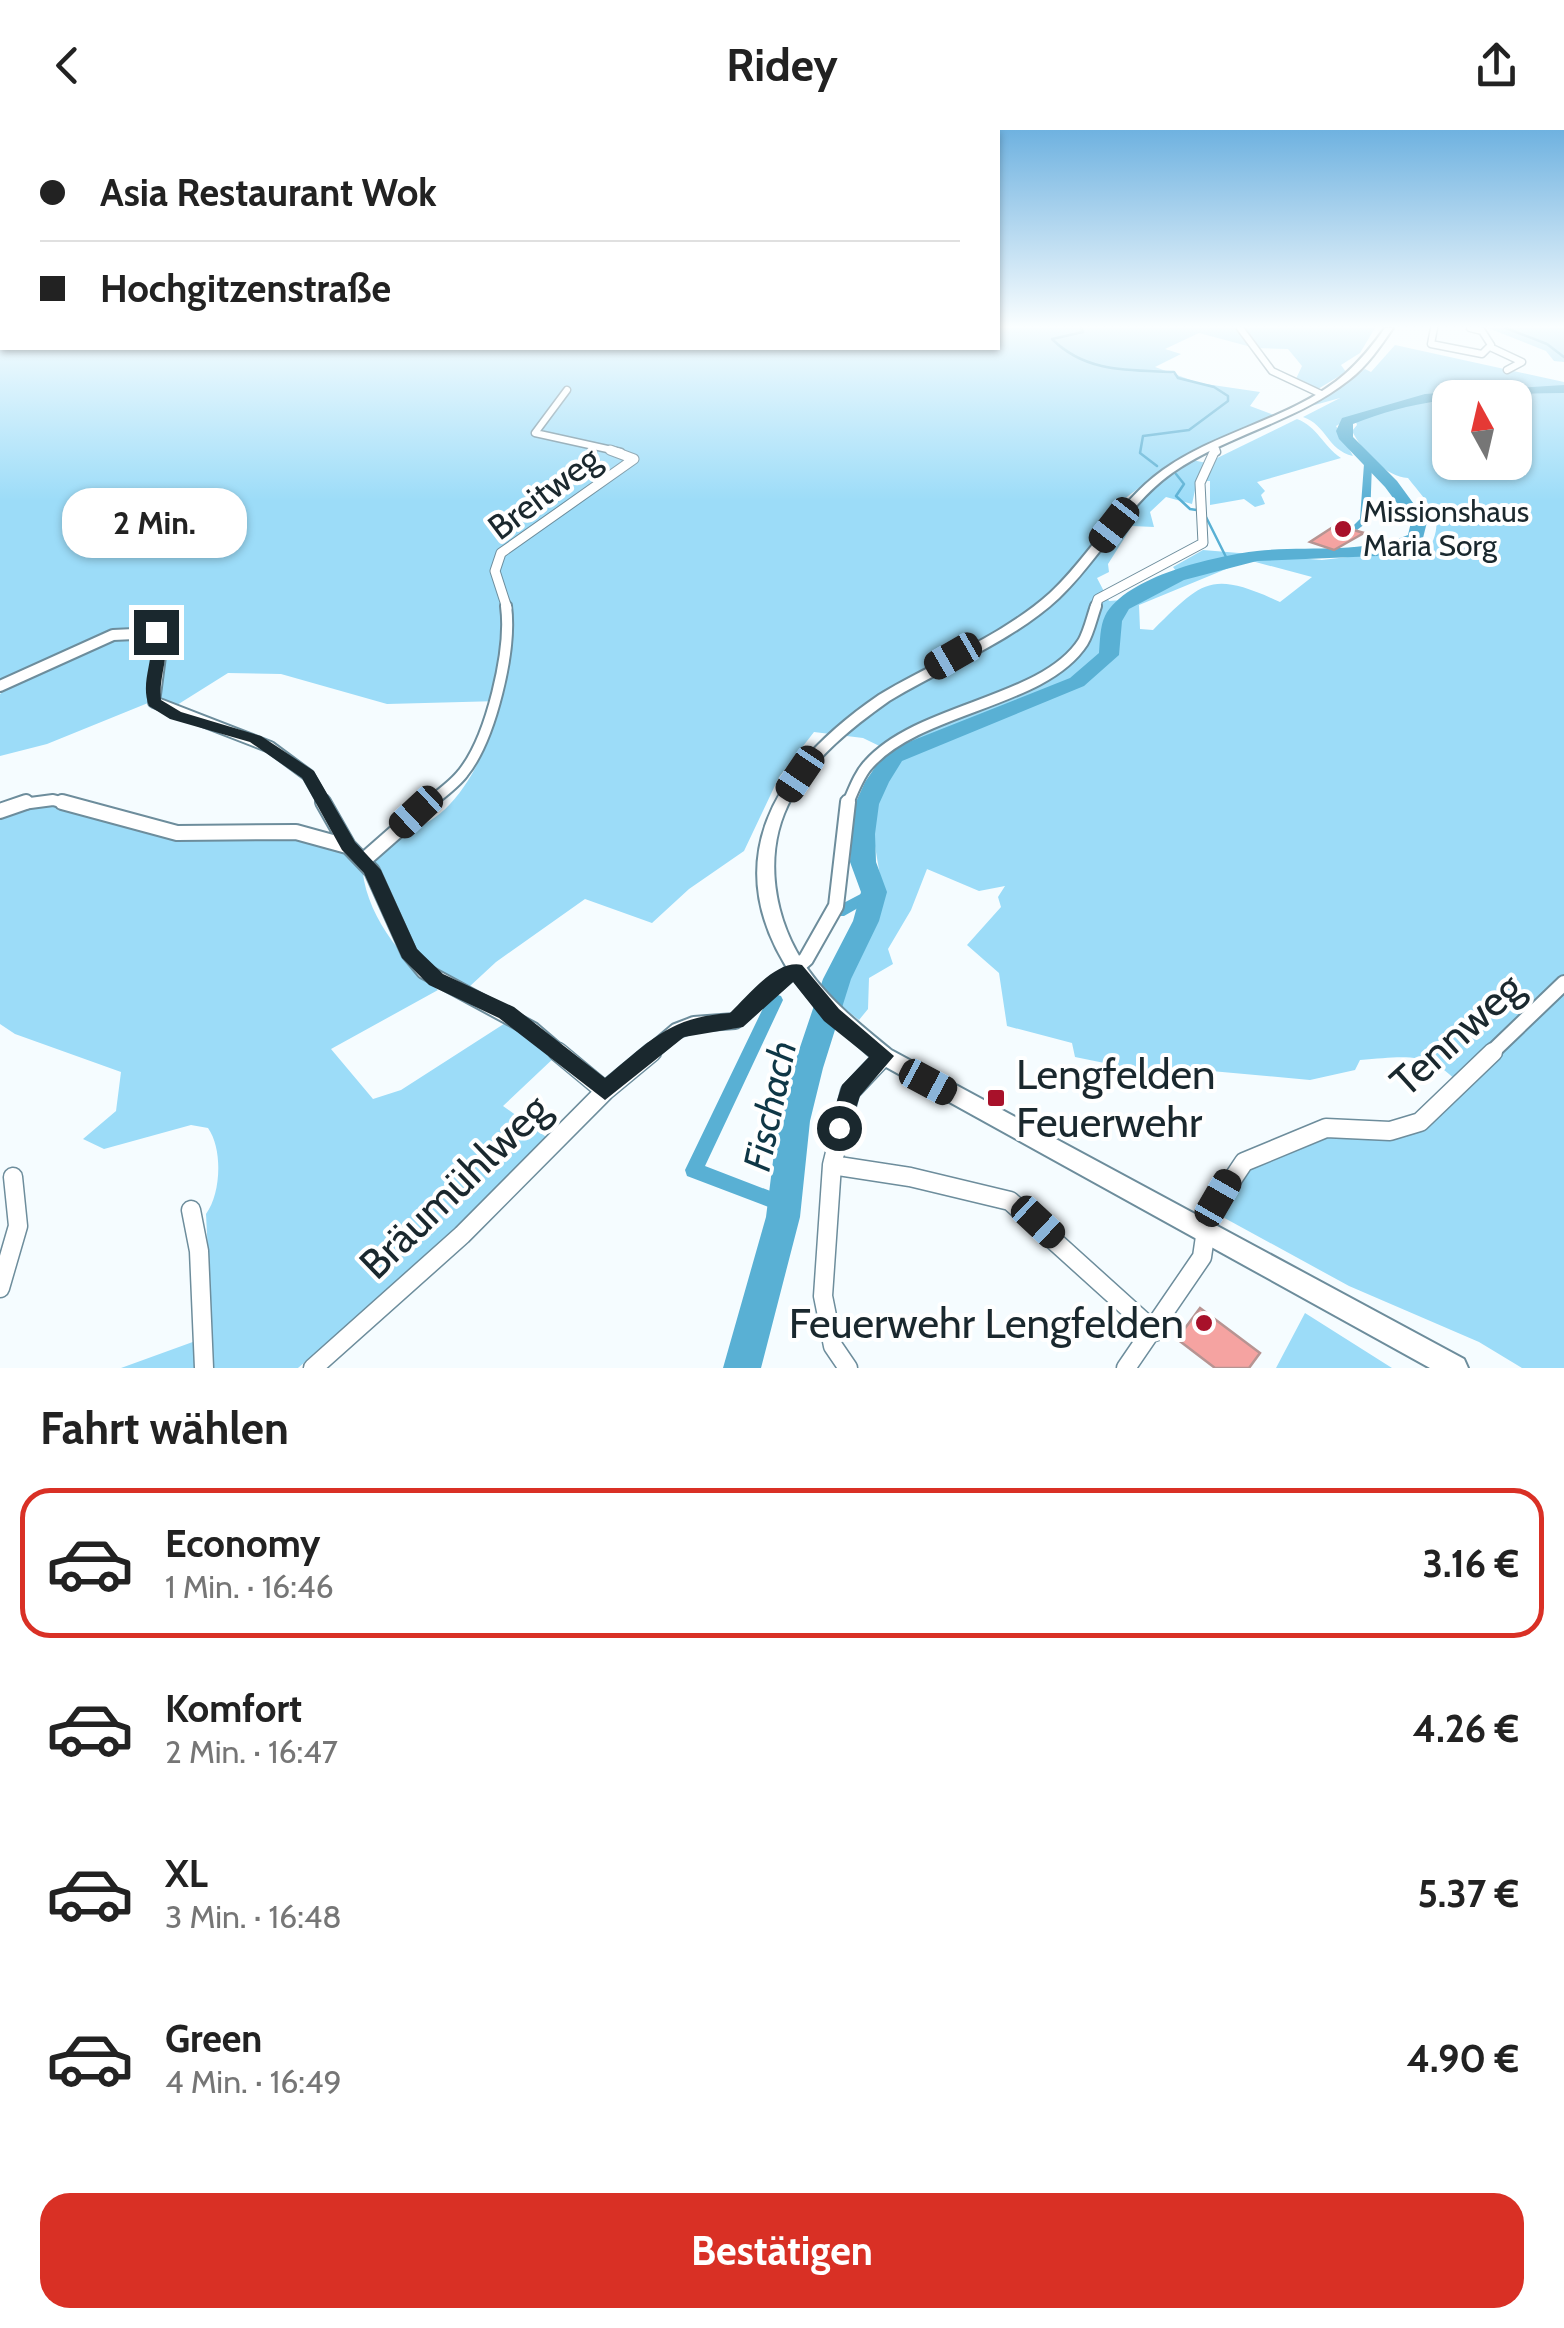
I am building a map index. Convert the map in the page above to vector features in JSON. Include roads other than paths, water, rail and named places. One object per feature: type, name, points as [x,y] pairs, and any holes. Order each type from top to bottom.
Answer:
[{"type":"main road","points":[[1332,386],[1296,410],[1212,448],[1146,487],[1059,591],[1036,610],[898,688],[830,739],[800,774],[772,825],[763,878],[775,933],[795,970],[848,1030],[884,1056],[1455,1368]]},
{"type":"street","points":[[1303,386],[1321,394]]},
{"type":"street","name":"Breitweg","points":[[364,860],[464,774],[488,730],[507,631],[496,571],[501,553],[634,459],[628,454],[534,433],[567,390]]},
{"type":"street","name":"Bräumühlweg","points":[[314,1368],[462,1235],[605,1091],[676,1031],[694,1024],[735,1021],[767,989],[806,959],[836,906],[844,812],[868,764],[918,729],[1023,686],[1066,661],[1084,641],[1098,599],[1203,543],[1197,510],[1204,464],[1217,452],[1212,448]]},
{"type":"street","points":[[0,686],[114,635],[156,632],[161,648],[152,687],[154,702],[176,716],[256,739],[299,766],[348,846],[364,860],[409,953],[424,970],[533,1030],[605,1091]]},
{"type":"street","points":[[0,811],[20,802],[53,800],[177,833],[296,832],[348,846]]},
{"type":"street","name":"Tennweg","points":[[1126,1368],[1155,1332],[1202,1258],[1208,1216],[1229,1180],[1251,1157],[1326,1128],[1390,1131],[1420,1122],[1564,983]]},
{"type":"street","points":[[848,1368],[832,1346],[823,1296],[832,1165],[850,1092],[884,1056]]},
{"type":"street","points":[[832,1165],[910,1176],[1010,1201],[1155,1332]]},
{"type":"street","points":[[0,1288],[18,1226],[13,1177]]},
{"type":"street","points":[[191,1210],[200,1252],[204,1368]]},
{"type":"waterway","points":[[1157,466],[1140,453],[1143,436],[1189,430],[1228,401],[1228,396],[1209,386]]},
{"type":"waterway","name":"Fischach","points":[[742,1368],[783,1217],[794,1121],[808,1068],[837,979],[866,921],[874,892],[863,862],[867,804],[894,756],[1077,682],[1109,655],[1114,617],[1122,605],[1155,585],[1242,558],[1377,551],[1416,538],[1419,522],[1391,484],[1346,439],[1343,431],[1347,421],[1425,398],[1564,389]]},
{"type":"waterway","points":[[1357,527],[1365,520],[1368,464]]},
{"type":"waterway","points":[[1176,474],[1184,484],[1176,496],[1190,509],[1203,511],[1228,561]]},
{"type":"waterway","name":"Fischach","points":[[1297,557],[1310,551]]},
{"type":"waterway","points":[[839,912],[874,892]]},
{"type":"waterway","points":[[775,1000],[694,1170],[784,1205]]},
{"type":"place","name":"Missionshaus Maria Sorg","points":[[1343,529]]},
{"type":"place","name":"Lengfelden Feuerwehr","points":[[996,1098]]},
{"type":"place","name":"Feuerwehr Lengfelden","points":[[1204,1323]]}]
